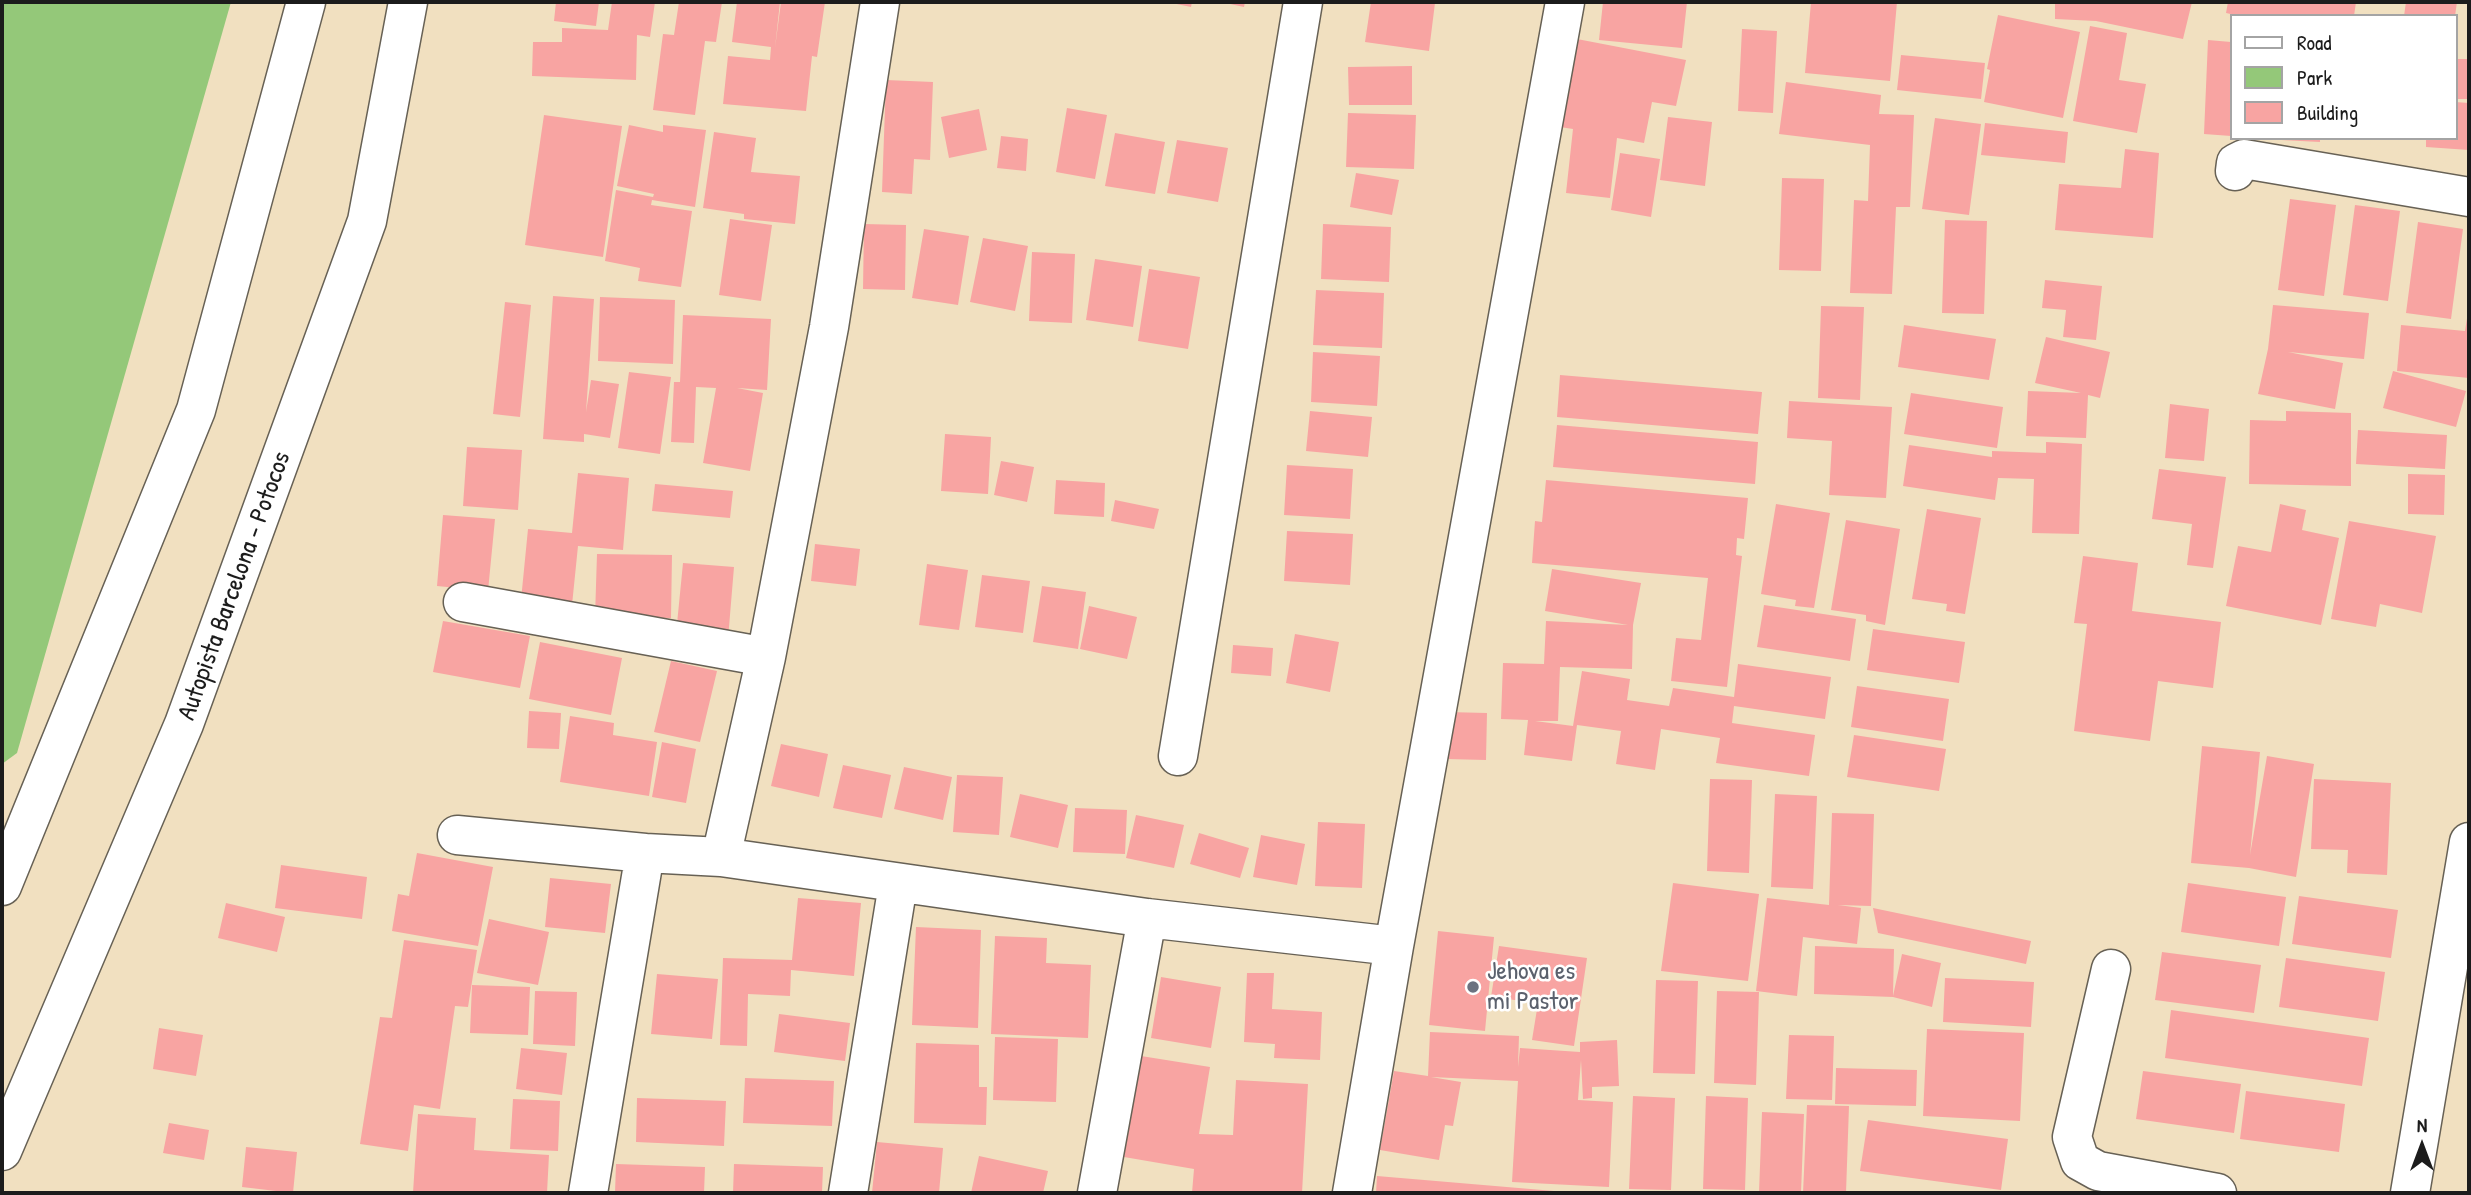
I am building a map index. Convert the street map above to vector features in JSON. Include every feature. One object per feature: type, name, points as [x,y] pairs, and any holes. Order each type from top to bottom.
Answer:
[{"type":"street","points":[[2,886],[196,410],[306,2]]},
{"type":"street","name":"Autopista Barcelona - Potocos","points":[[2,1152],[184,724],[362,234],[408,2]]},
{"type":"street","points":[[721,857],[766,657],[830,327],[880,2]]},
{"type":"street","points":[[1178,756],[1303,2]]},
{"type":"street","points":[[1352,1193],[1394,946],[1566,2]]},
{"type":"street","points":[[2235,171],[2236,163],[2244,159],[2469,197]]},
{"type":"street","points":[[463,602],[766,657]]},
{"type":"street","points":[[2,828],[38,802]]},
{"type":"street","points":[[457,835],[645,853],[721,857],[1147,918],[1394,946]]},
{"type":"street","points":[[2410,1193],[2469,842]]},
{"type":"street","points":[[588,1193],[645,853]]},
{"type":"street","points":[[848,1193],[898,884]]},
{"type":"street","points":[[1097,1193],[1147,918]]},
{"type":"street","points":[[2110,969],[2072,1138],[2080,1161],[2098,1171],[2217,1193]]},
{"type":"green space","points":[[2,2],[231,2],[17,753],[2,764]]},
{"type":"building","points":[[556,2],[599,2],[596,26],[554,21]]},
{"type":"building","points":[[612,2],[655,2],[650,37],[637,35],[636,80],[532,76],[533,42],[562,42],[562,28],[608,30]]},
{"type":"building","points":[[679,2],[722,2],[716,42],[705,41],[695,115],[653,110],[663,34],[674,35]]},
{"type":"building","points":[[737,2],[780,2],[775,48],[781,2],[825,2],[817,57],[812,56],[806,111],[723,104],[728,56],[770,60],[771,47],[732,42]]},
{"type":"building","points":[[1167,2],[1192,2],[1191,7]]},
{"type":"building","points":[[1221,2],[1245,2],[1244,7]]},
{"type":"building","points":[[1371,2],[1435,3],[1429,51],[1365,42]]},
{"type":"building","points":[[1603,2],[1687,2],[1682,48],[1599,40]]},
{"type":"building","points":[[1811,2],[1897,2],[1890,81],[1805,73]]},
{"type":"building","points":[[2055,2],[2192,2],[2183,39],[2096,21],[2055,19]]},
{"type":"building","points":[[2228,2],[2356,2],[2354,14],[2226,13]]},
{"type":"building","points":[[2406,2],[2457,2],[2455,14],[2404,14]]},
{"type":"building","points":[[1998,15],[2080,32],[2063,118],[1984,102],[1990,70],[1987,69]]},
{"type":"building","points":[[2090,26],[2127,33],[2119,80],[2146,84],[2137,133],[2073,121]]},
{"type":"building","points":[[1742,29],[1777,31],[1773,113],[1738,111]]},
{"type":"building","points":[[1577,39],[1686,60],[1676,106],[1652,102],[1644,143],[1617,138],[1610,198],[1566,193],[1573,129],[1560,127]]},
{"type":"building","points":[[2208,40],[2230,42],[2230,136],[2204,134]]},
{"type":"building","points":[[1901,55],[1985,63],[1981,99],[1897,90]]},
{"type":"building","points":[[2457,59],[2469,59],[2469,99],[2457,99]]},
{"type":"building","points":[[1412,66],[1412,105],[1349,105],[1348,67]]},
{"type":"building","points":[[886,80],[933,82],[930,160],[914,159],[912,194],[882,192]]},
{"type":"building","points":[[1786,82],[1881,95],[1879,114],[1914,115],[1910,207],[1896,207],[1892,294],[1850,293],[1854,200],[1868,201],[1870,145],[1779,134]]},
{"type":"building","points":[[2457,102],[2469,103],[2469,150],[2426,147],[2426,140],[2457,140]]},
{"type":"building","points":[[1067,108],[1107,115],[1095,179],[1056,172]]},
{"type":"building","points":[[979,109],[987,150],[949,158],[941,117]]},
{"type":"building","points":[[1348,113],[1416,115],[1414,169],[1346,167]]},
{"type":"building","points":[[544,115],[622,126],[603,257],[525,245]]},
{"type":"building","points":[[1668,117],[1712,122],[1705,186],[1660,180]]},
{"type":"building","points":[[1935,118],[1981,124],[1969,215],[1922,209]]},
{"type":"building","points":[[1985,123],[2068,132],[2065,163],[1981,155]]},
{"type":"building","points":[[629,125],[663,132],[663,125],[706,130],[695,207],[652,200],[651,205],[692,211],[681,287],[638,281],[640,268],[605,261],[616,190],[653,197],[654,194],[617,186]]},
{"type":"building","points":[[714,132],[756,138],[751,172],[800,176],[795,224],[744,219],[744,214],[703,208]]},
{"type":"building","points":[[1115,133],[1165,142],[1155,194],[1105,186]]},
{"type":"building","points":[[1001,136],[1028,139],[1026,171],[997,168]]},
{"type":"building","points":[[1177,140],[1228,148],[1218,202],[1167,193]]},
{"type":"building","points":[[2281,140],[2320,140],[2320,142]]},
{"type":"building","points":[[2125,149],[2159,153],[2153,238],[2055,230],[2059,184],[2121,188]]},
{"type":"building","points":[[1620,153],[1660,159],[1651,217],[1611,210]]},
{"type":"building","points":[[1356,173],[1399,180],[1392,215],[1350,207]]},
{"type":"building","points":[[1782,178],[1824,179],[1821,271],[1779,270]]},
{"type":"building","points":[[2290,199],[2336,205],[2324,296],[2278,290]]},
{"type":"building","points":[[2355,205],[2400,211],[2388,301],[2343,295]]},
{"type":"building","points":[[730,219],[772,225],[761,301],[719,295]]},
{"type":"building","points":[[1945,220],[1987,221],[1984,314],[1942,313]]},
{"type":"building","points":[[2418,222],[2463,229],[2451,319],[2406,313]]},
{"type":"building","points":[[864,224],[906,225],[905,290],[863,289]]},
{"type":"building","points":[[1323,224],[1391,227],[1389,282],[1321,279]]},
{"type":"building","points":[[924,229],[969,236],[958,305],[912,298]]},
{"type":"building","points":[[983,238],[1028,246],[1015,311],[970,302]]},
{"type":"building","points":[[1032,252],[1075,254],[1072,323],[1029,321]]},
{"type":"building","points":[[1095,259],[1142,266],[1133,327],[1086,320]]},
{"type":"building","points":[[1149,269],[1200,277],[1188,349],[1138,341]]},
{"type":"building","points":[[2045,280],[2102,286],[2096,340],[2063,337],[2066,310],[2042,308]]},
{"type":"building","points":[[1316,290],[1384,293],[1382,348],[1313,345]]},
{"type":"building","points":[[553,296],[594,299],[586,412],[591,380],[619,384],[610,438],[584,434],[584,442],[543,439]]},
{"type":"building","points":[[600,297],[675,300],[673,364],[598,361]]},
{"type":"building","points":[[505,302],[531,305],[520,417],[493,414]]},
{"type":"building","points":[[2273,305],[2369,313],[2364,359],[2288,352],[2343,363],[2335,409],[2258,394],[2268,349]]},
{"type":"building","points":[[1821,306],[1864,307],[1860,400],[1818,398]]},
{"type":"building","points":[[2468,312],[2469,378],[2397,371],[2401,325],[2465,331]]},
{"type":"building","points":[[683,315],[771,319],[767,390],[737,388],[763,393],[750,471],[703,463],[716,388],[696,387],[694,443],[671,442],[674,382],[680,382]]},
{"type":"building","points":[[1904,325],[1996,339],[1989,380],[1898,367]]},
{"type":"building","points":[[2046,337],[2110,352],[2100,398],[2088,395],[2086,438],[2026,436],[2028,391],[2081,393],[2035,383]]},
{"type":"building","points":[[1313,352],[1380,356],[1377,406],[1311,402]]},
{"type":"building","points":[[2393,371],[2466,391],[2456,427],[2383,408]]},
{"type":"building","points":[[629,372],[671,377],[660,454],[618,448]]},
{"type":"building","points":[[1560,375],[1762,392],[1758,434],[1557,417]]},
{"type":"building","points":[[1911,393],[2003,407],[1997,448],[1904,434]]},
{"type":"building","points":[[1789,401],[1892,407],[1886,498],[1829,495],[1832,441],[1787,438]]},
{"type":"building","points":[[2170,404],[2209,409],[2204,461],[2165,458]]},
{"type":"building","points":[[1310,411],[1372,417],[1368,457],[1306,451]]},
{"type":"building","points":[[2286,411],[2351,413],[2351,486],[2249,484],[2250,420],[2286,421]]},
{"type":"building","points":[[1557,425],[1758,442],[1755,484],[1553,467]]},
{"type":"building","points":[[2358,430],[2447,435],[2445,469],[2356,464]]},
{"type":"building","points":[[945,434],[991,437],[988,494],[941,491]]},
{"type":"building","points":[[2046,442],[2082,444],[2079,534],[2032,533],[2034,479],[1998,478],[1995,500],[1903,486],[1909,445],[1992,457],[1992,451],[2046,453]]},
{"type":"building","points":[[467,447],[522,450],[518,510],[463,506]]},
{"type":"building","points":[[1001,461],[1034,467],[1027,502],[994,495]]},
{"type":"building","points":[[1287,465],[1353,469],[1350,519],[1284,515]]},
{"type":"building","points":[[2159,469],[2226,477],[2213,568],[2187,565],[2192,524],[2152,519]]},
{"type":"building","points":[[578,473],[629,478],[623,550],[578,546],[572,605],[521,600],[528,529],[572,533]]},
{"type":"building","points":[[2408,474],[2445,475],[2444,515],[2408,514]]},
{"type":"building","points":[[1056,480],[1105,483],[1104,517],[1054,514]]},
{"type":"building","points":[[1546,480],[1748,498],[1744,539],[1737,538],[1736,555],[1742,556],[1727,687],[1671,681],[1676,638],[1701,640],[1708,578],[1532,563],[1535,521],[1542,522]]},
{"type":"building","points":[[655,484],[733,491],[730,518],[652,511]]},
{"type":"building","points":[[1115,500],[1159,509],[1154,529],[1111,521]]},
{"type":"building","points":[[1776,504],[1830,513],[1814,608],[1795,606],[1796,600],[1761,594]]},
{"type":"building","points":[[2280,504],[2306,510],[2302,530],[2339,538],[2321,625],[2226,606],[2238,546],[2271,552]]},
{"type":"building","points":[[1927,509],[1981,518],[1965,614],[1946,611],[1947,604],[1912,599]]},
{"type":"building","points":[[443,515],[495,519],[488,591],[437,586]]},
{"type":"building","points":[[1846,520],[1900,529],[1885,625],[1866,621],[1866,615],[1831,610]]},
{"type":"building","points":[[2349,521],[2436,536],[2422,613],[2380,604],[2376,627],[2331,619]]},
{"type":"building","points":[[1287,531],[1353,534],[1350,585],[1284,581]]},
{"type":"building","points":[[815,544],[860,549],[856,586],[811,581]]},
{"type":"building","points":[[597,554],[672,555],[671,618],[595,617]]},
{"type":"building","points":[[2083,556],[2138,563],[2132,611],[2221,622],[2213,688],[2158,681],[2150,741],[2074,731],[2087,624],[2074,623]]},
{"type":"building","points":[[683,563],[734,567],[728,639],[676,634]]},
{"type":"building","points":[[927,564],[968,570],[959,630],[919,625]]},
{"type":"building","points":[[1552,569],[1641,583],[1633,625],[1632,669],[1560,667],[1558,721],[1535,721],[1573,726],[1582,671],[1630,679],[1627,700],[1669,706],[1673,688],[1734,697],[1738,664],[1831,677],[1825,719],[1734,706],[1732,723],[1815,735],[1809,776],[1716,763],[1720,738],[1661,729],[1655,770],[1616,764],[1621,731],[1577,725],[1572,761],[1524,755],[1528,720],[1501,719],[1503,663],[1544,664],[1546,621],[1628,625],[1545,611]]},
{"type":"building","points":[[982,575],[1030,581],[1023,633],[975,627]]},
{"type":"building","points":[[1042,586],[1086,592],[1078,649],[1033,642]]},
{"type":"building","points":[[1764,605],[1856,619],[1850,661],[1757,647]]},
{"type":"building","points":[[1089,606],[1137,617],[1127,659],[1080,649]]},
{"type":"building","points":[[443,621],[530,636],[520,688],[433,672]]},
{"type":"building","points":[[1873,629],[1965,642],[1959,683],[1867,670]]},
{"type":"building","points":[[1295,634],[1339,642],[1330,692],[1286,683]]},
{"type":"building","points":[[540,642],[622,658],[611,715],[529,699]]},
{"type":"building","points":[[1233,645],[1273,648],[1271,676],[1231,673]]},
{"type":"building","points":[[671,661],[717,671],[700,742],[654,732]]},
{"type":"building","points":[[1857,686],[1949,699],[1943,741],[1851,727]]},
{"type":"building","points":[[529,711],[561,713],[559,749],[527,748]]},
{"type":"building","points":[[1447,712],[1487,713],[1486,760],[1446,759]]},
{"type":"building","points":[[570,716],[614,723],[613,735],[657,742],[649,796],[560,782]]},
{"type":"building","points":[[1854,735],[1946,749],[1939,791],[1847,777]]},
{"type":"building","points":[[662,742],[696,749],[686,803],[652,797]]},
{"type":"building","points":[[781,744],[828,754],[819,797],[771,786]]},
{"type":"building","points":[[2202,746],[2260,752],[2250,855],[2267,756],[2314,764],[2296,877],[2249,868],[2191,863]]},
{"type":"building","points":[[843,765],[891,775],[882,818],[833,808]]},
{"type":"building","points":[[904,767],[952,777],[943,820],[894,809]]},
{"type":"building","points":[[957,775],[1003,777],[999,835],[953,832]]},
{"type":"building","points":[[1710,779],[1752,780],[1749,873],[1707,871]]},
{"type":"building","points":[[2314,779],[2391,783],[2387,875],[2347,873],[2348,850],[2311,849]]},
{"type":"building","points":[[1020,794],[1068,805],[1058,848],[1010,837]]},
{"type":"building","points":[[1775,794],[1817,796],[1813,889],[1771,887]]},
{"type":"building","points":[[1075,808],[1127,810],[1125,854],[1073,852]]},
{"type":"building","points":[[1832,813],[1874,814],[1871,906],[1838,905],[1861,908],[1857,944],[1803,937],[1797,996],[1756,991],[1767,898],[1829,905]]},
{"type":"building","points":[[1136,815],[1184,825],[1174,868],[1126,858]]},
{"type":"building","points":[[1318,822],[1365,824],[1362,888],[1315,886]]},
{"type":"building","points":[[1199,833],[1249,848],[1240,878],[1190,864]]},
{"type":"building","points":[[1261,835],[1305,844],[1297,885],[1253,877]]},
{"type":"building","points":[[417,853],[493,867],[478,946],[392,931],[398,894],[409,896]]},
{"type":"building","points":[[281,865],[367,877],[362,919],[275,908]]},
{"type":"building","points":[[550,878],[611,884],[605,933],[545,927]]},
{"type":"building","points":[[1673,883],[1759,894],[1748,981],[1661,971]]},
{"type":"building","points":[[2188,883],[2286,897],[2279,946],[2181,932]]},
{"type":"building","points":[[2299,896],[2398,910],[2391,958],[2292,944]]},
{"type":"building","points":[[798,898],[861,903],[854,976],[791,970],[790,996],[748,994],[747,1046],[720,1045],[723,958],[792,960]]},
{"type":"building","points":[[226,903],[285,917],[277,952],[218,938]]},
{"type":"building","points":[[1873,908],[2031,941],[2026,964],[1878,933]]},
{"type":"building","points":[[489,919],[549,932],[538,985],[477,973]]},
{"type":"building","points":[[916,927],[981,930],[978,1028],[912,1025]]},
{"type":"building","points":[[1438,931],[1494,937],[1485,1031],[1429,1025]]},
{"type":"building","points":[[995,936],[1047,938],[1046,963],[1091,965],[1088,1038],[991,1034]]},
{"type":"building","points":[[404,940],[477,950],[468,1007],[455,1006],[440,1109],[414,1105],[408,1151],[360,1144],[380,1017],[392,1018]]},
{"type":"building","points":[[1499,946],[1587,958],[1574,1046],[1532,1040],[1538,1003],[1491,997]]},
{"type":"building","points":[[1815,946],[1894,949],[1893,996],[1902,954],[1941,963],[1932,1007],[1893,997],[1814,994]]},
{"type":"building","points":[[2162,952],[2261,965],[2254,1013],[2155,1000]]},
{"type":"building","points":[[2286,958],[2385,972],[2378,1021],[2279,1007]]},
{"type":"building","points":[[1247,973],[1274,973],[1272,1009],[1322,1012],[1320,1060],[1274,1058],[1275,1044],[1244,1042]]},
{"type":"building","points":[[657,974],[718,979],[712,1039],[651,1034]]},
{"type":"building","points":[[1161,977],[1221,987],[1211,1048],[1151,1038]]},
{"type":"building","points":[[1945,978],[2034,982],[2031,1027],[1943,1022]]},
{"type":"building","points":[[1656,980],[1698,981],[1695,1074],[1653,1073]]},
{"type":"building","points":[[472,985],[530,987],[528,1035],[470,1033]]},
{"type":"building","points":[[535,991],[577,992],[575,1046],[533,1044]]},
{"type":"building","points":[[1717,991],[1759,992],[1756,1085],[1714,1083]]},
{"type":"building","points":[[2171,1010],[2369,1038],[2362,1086],[2165,1058]]},
{"type":"building","points":[[779,1014],[850,1023],[845,1061],[774,1052]]},
{"type":"building","points":[[159,1028],[203,1035],[196,1076],[153,1069]]},
{"type":"building","points":[[1927,1029],[2024,1033],[2020,1121],[1923,1116]]},
{"type":"building","points":[[1430,1032],[1519,1036],[1518,1067],[1520,1048],[1580,1052],[1580,1042],[1617,1040],[1619,1086],[1592,1087],[1592,1098],[1583,1099],[1581,1060],[1578,1100],[1613,1102],[1609,1187],[1512,1182],[1518,1081],[1431,1077],[1461,1082],[1453,1126],[1445,1125],[1439,1160],[1380,1150],[1394,1071],[1428,1076]]},
{"type":"building","points":[[1789,1035],[1834,1036],[1832,1100],[1786,1099]]},
{"type":"building","points":[[995,1037],[1058,1039],[1056,1102],[993,1100]]},
{"type":"building","points":[[916,1043],[979,1045],[979,1087],[987,1087],[986,1125],[914,1123]]},
{"type":"building","points":[[521,1048],[567,1053],[562,1095],[516,1089]]},
{"type":"building","points":[[1141,1056],[1210,1067],[1199,1134],[1233,1135],[1236,1080],[1308,1084],[1302,1193],[1192,1193],[1194,1169],[1124,1157]]},
{"type":"building","points":[[1836,1068],[1917,1070],[1916,1106],[1835,1104]]},
{"type":"building","points":[[2143,1071],[2241,1084],[2234,1133],[2136,1119]]},
{"type":"building","points":[[745,1078],[834,1081],[832,1126],[743,1123]]},
{"type":"building","points":[[2246,1091],[2345,1104],[2339,1152],[2240,1139]]},
{"type":"building","points":[[1633,1096],[1675,1098],[1671,1190],[1629,1189]]},
{"type":"building","points":[[1706,1096],[1748,1098],[1745,1190],[1703,1189]]},
{"type":"building","points":[[637,1098],[726,1101],[724,1146],[636,1142]]},
{"type":"building","points":[[513,1099],[560,1101],[558,1151],[510,1149]]},
{"type":"building","points":[[1807,1105],[1849,1106],[1846,1193],[1803,1193]]},
{"type":"building","points":[[1762,1112],[1804,1114],[1801,1193],[1759,1193]]},
{"type":"building","points":[[418,1114],[476,1118],[474,1150],[549,1155],[547,1193],[413,1193]]},
{"type":"building","points":[[1868,1120],[2008,1139],[2001,1190],[1860,1171]]},
{"type":"building","points":[[169,1123],[209,1130],[204,1160],[163,1153]]},
{"type":"building","points":[[877,1142],[943,1148],[939,1193],[872,1193]]},
{"type":"building","points":[[246,1147],[297,1152],[293,1193],[242,1187]]},
{"type":"building","points":[[979,1156],[1048,1171],[1043,1193],[971,1193]]},
{"type":"building","points":[[616,1164],[705,1167],[704,1193],[615,1193]]},
{"type":"building","points":[[734,1164],[823,1167],[822,1193],[733,1193]]},
{"type":"building","points":[[1377,1176],[1554,1191],[1554,1193],[1376,1193]]},
{"type":"place","name":"Jehova es mi Pastor","points":[[1473,987]]}]
